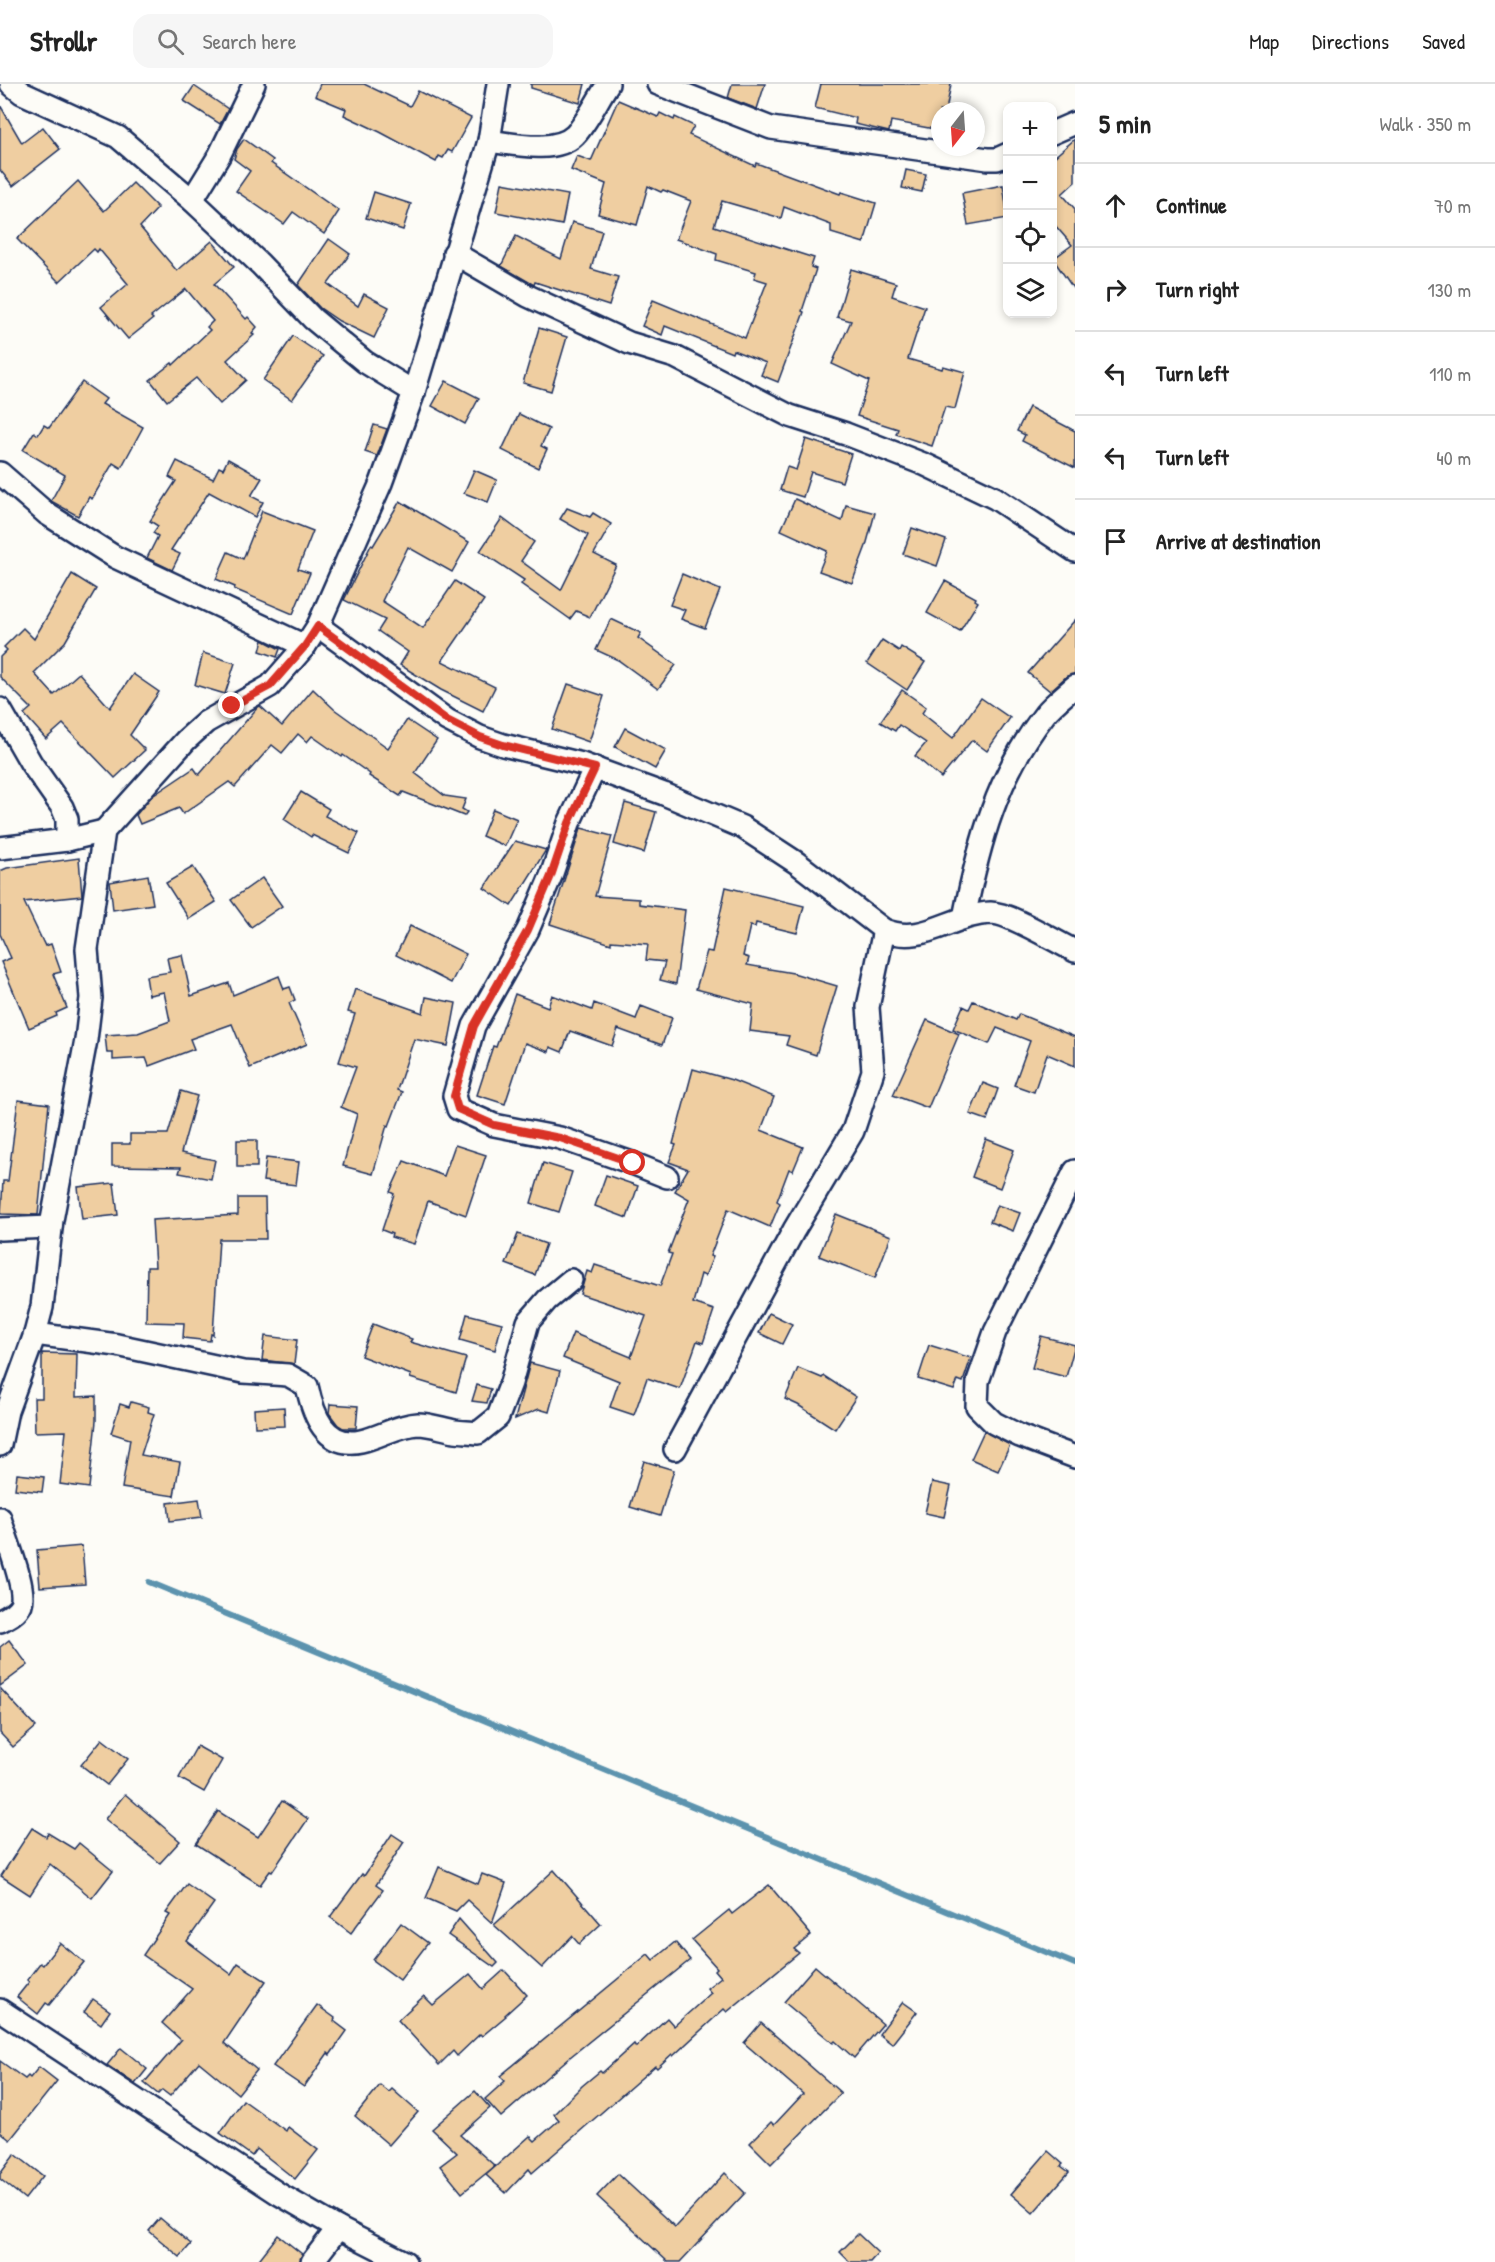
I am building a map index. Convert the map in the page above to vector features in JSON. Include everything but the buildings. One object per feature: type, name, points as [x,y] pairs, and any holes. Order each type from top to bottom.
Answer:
[{"type":"street","points":[[11,84],[22,93],[118,137],[192,200],[260,264],[313,320],[365,362],[414,392]]},
{"type":"street","points":[[192,200],[219,156],[254,84]]},
{"type":"street","points":[[0,1445],[7,1411],[35,1334],[42,1307],[51,1227],[86,1040],[91,998],[87,949],[104,831],[192,734],[206,722],[270,686],[305,646],[318,626],[381,483],[414,392],[489,141],[498,84]]},
{"type":"street","points":[[489,141],[535,147],[551,146],[574,136],[608,84]]},
{"type":"street","points":[[658,84],[771,129],[988,159],[1004,156]]},
{"type":"street","points":[[1057,132],[1075,123]]},
{"type":"street","points":[[454,253],[528,296],[629,343],[675,357],[790,416],[846,434],[926,465],[994,498],[1075,551]]},
{"type":"street","points":[[0,473],[47,514],[115,557],[305,646]]},
{"type":"street","points":[[318,626],[456,724],[480,737],[595,768],[664,794],[742,828],[797,863],[884,930],[896,935],[909,936],[964,918],[992,913],[1006,916],[1075,951]]},
{"type":"street","points":[[964,918],[976,858],[989,814],[1014,760],[1046,713],[1075,686]]},
{"type":"street","points":[[0,709],[31,763],[62,807],[67,819],[67,840]]},
{"type":"street","points":[[595,768],[569,823],[551,876],[528,930],[474,1026],[454,1096],[458,1109],[494,1125],[560,1138],[667,1177]]},
{"type":"street","points":[[0,848],[67,840],[104,831]]},
{"type":"street","points":[[675,1449],[794,1230],[853,1131],[873,1071],[868,1007],[884,930]]},
{"type":"street","points":[[1075,1171],[995,1332],[978,1381],[977,1406],[994,1423],[1020,1436],[1075,1457]]},
{"type":"street","points":[[0,1229],[51,1227]]},
{"type":"street","points":[[35,1334],[117,1345],[243,1372],[288,1375],[307,1386],[312,1408],[324,1431],[339,1442],[360,1442],[396,1429],[419,1424],[478,1433],[498,1417],[512,1383],[528,1322],[547,1300],[571,1280]]},
{"type":"street","points":[[0,1518],[23,1593],[21,1605],[13,1614],[0,1621]]},
{"type":"street","points":[[0,2010],[279,2194],[338,2228],[405,2262]]},
{"type":"street","points":[[312,2262],[338,2228]]},
{"type":"waterway","points":[[149,1582],[1075,1964]]},
{"type":"route","points":[[232,706],[270,686],[305,646],[318,626],[447,720],[480,737],[595,768],[569,823],[551,876],[528,930],[474,1026],[454,1096],[458,1109],[494,1125],[560,1138],[633,1163]]}]
